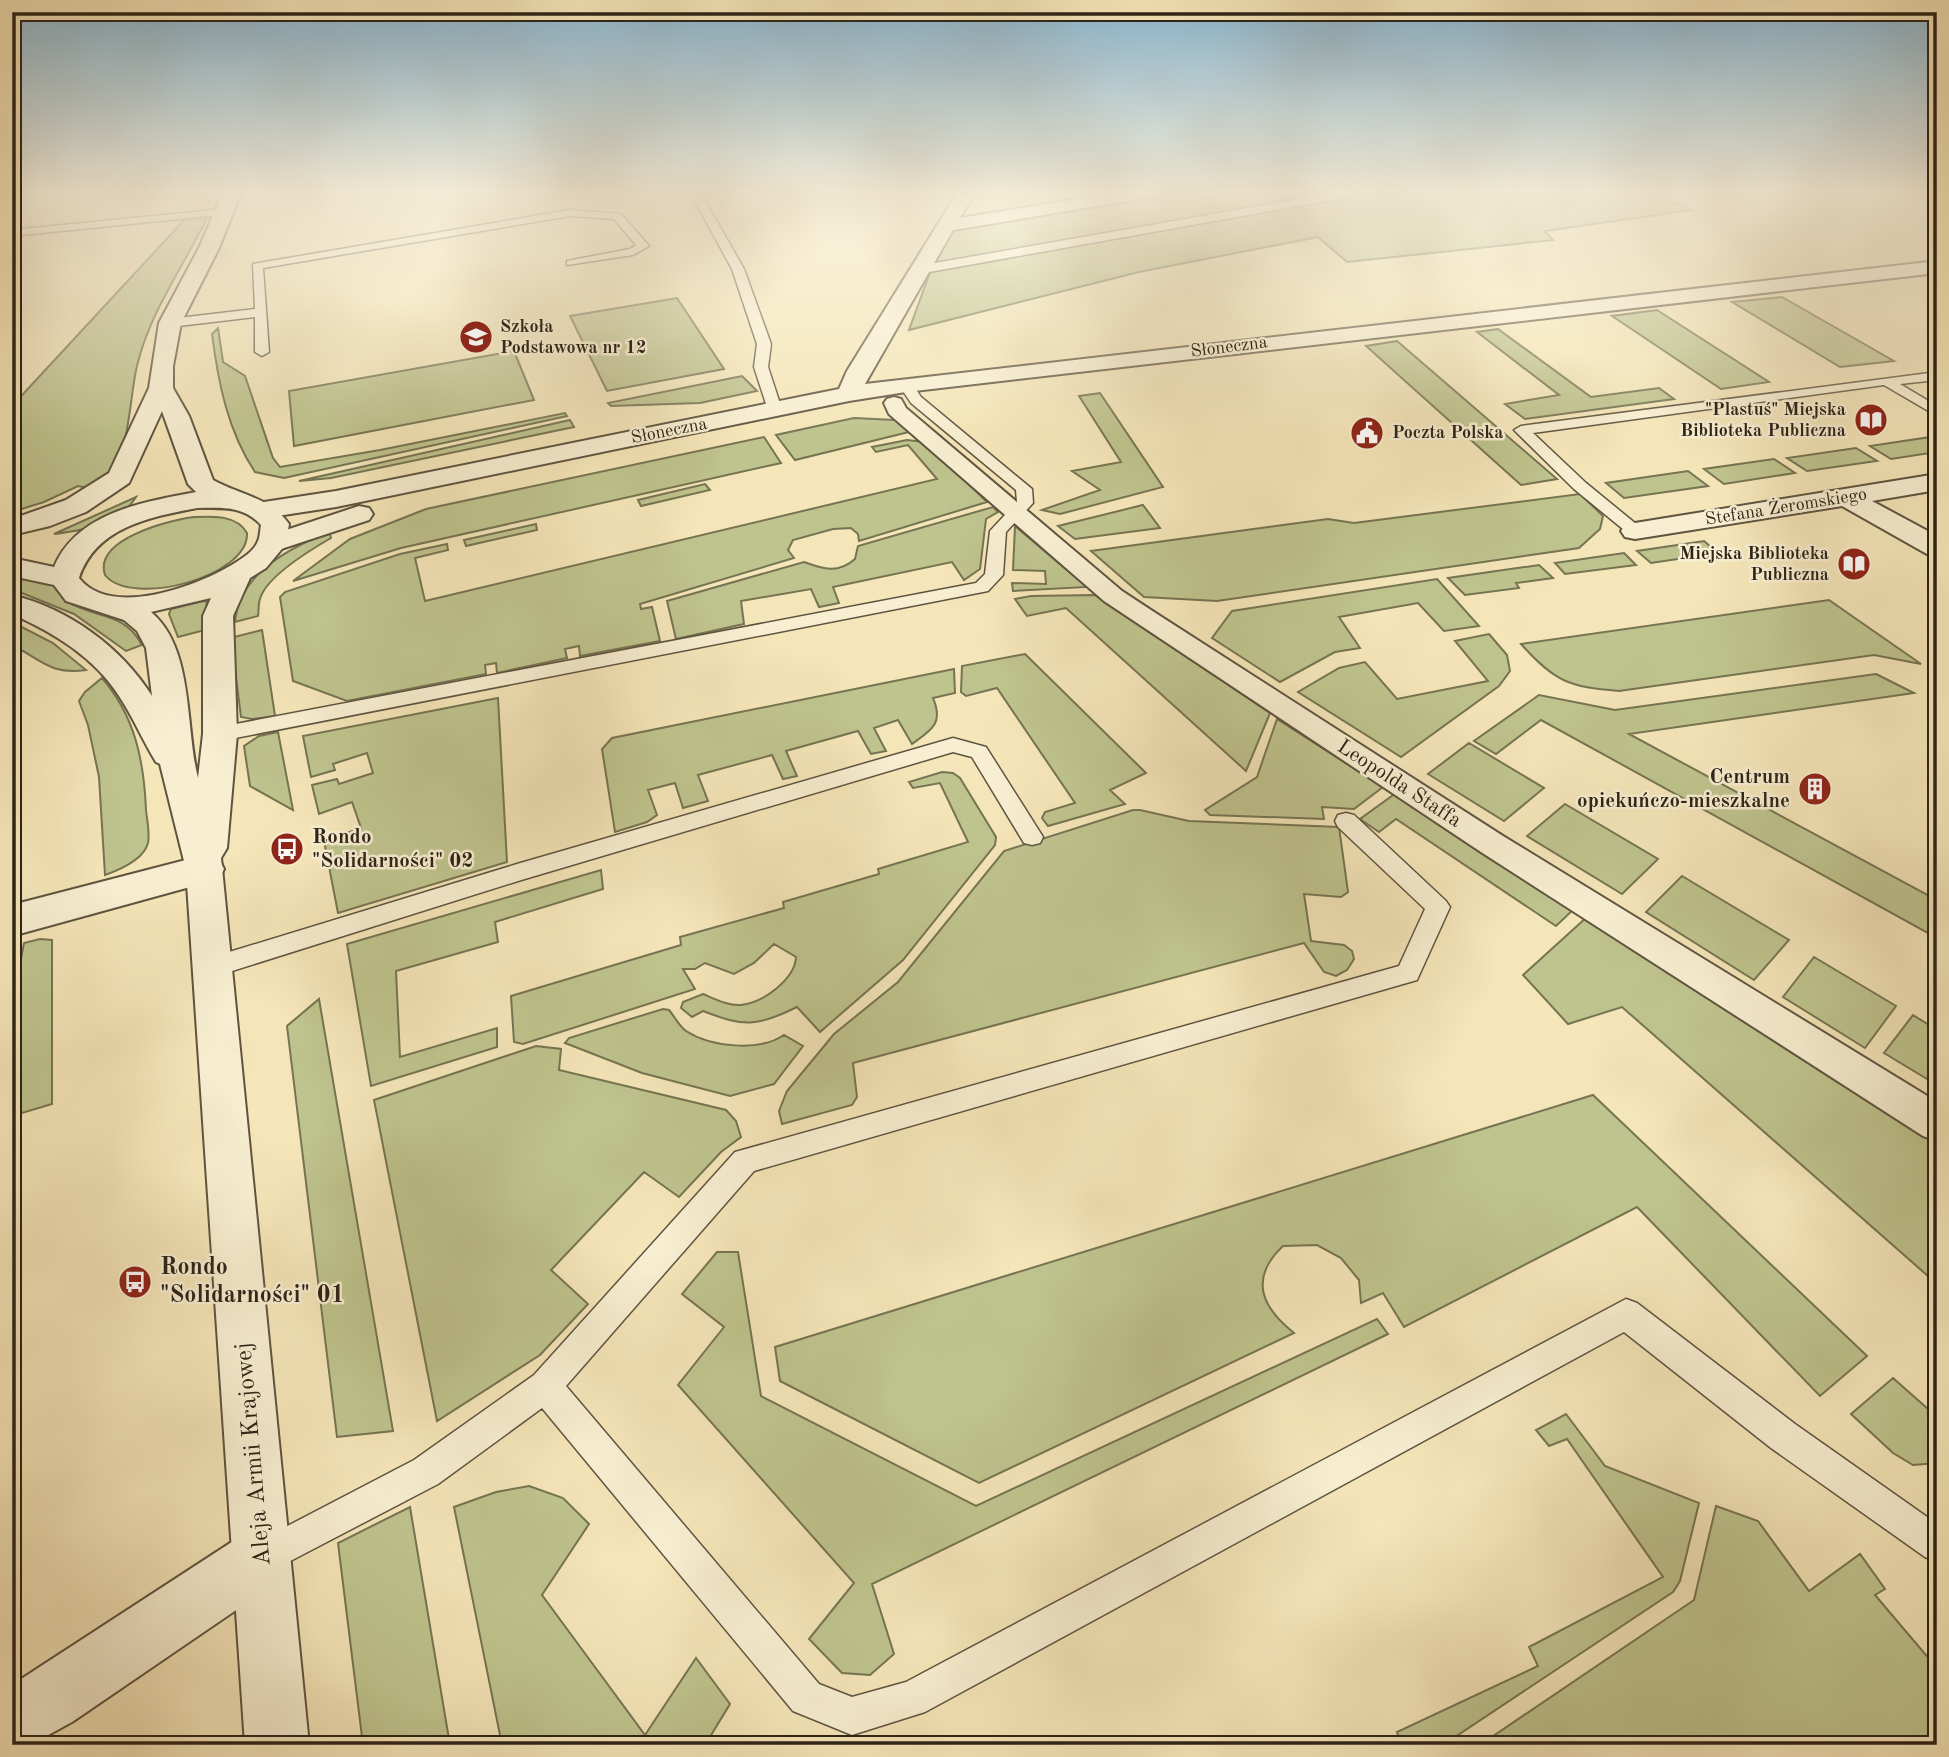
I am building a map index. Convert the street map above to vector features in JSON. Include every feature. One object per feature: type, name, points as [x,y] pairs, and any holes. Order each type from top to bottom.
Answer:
[{"type":"street","points":[[12,527],[76,506],[109,487],[120,477],[161,388],[170,323],[195,272]]},
{"type":"street","points":[[849,394],[859,371],[917,272]]},
{"type":"street","name":"Słoneczna","points":[[264,510],[311,504],[526,460],[773,404],[849,394],[900,394],[1896,272]]},
{"type":"street","points":[[161,388],[177,416],[201,484],[229,500]]},
{"type":"street","name":"Leopolda Staffa","points":[[900,394],[896,410],[1006,522],[1148,620],[1503,851],[1937,1123]]},
{"type":"street","points":[[131,517],[144,502],[149,478],[147,419]]},
{"type":"street","name":"Słoneczna","points":[[272,544],[526,460]]},
{"type":"street","name":"Stefana Żeromskiego","points":[[1635,531],[1937,482]]},
{"type":"street","points":[[1848,498],[1937,548]]},
{"type":"street","points":[[12,542],[61,538],[99,530],[160,507],[197,500],[251,503],[264,510],[275,524],[272,544],[256,562],[237,575],[195,594],[157,603],[111,605],[76,595],[64,578],[12,567]]},
{"type":"street","points":[[64,578],[75,552],[99,530]]},
{"type":"street","name":"Aleja Armii Krajowej","points":[[205,869],[220,734],[218,616],[237,575]]},
{"type":"street","name":"Aleja Armii Krajowej","points":[[12,604],[76,635],[113,664],[126,679],[179,774]]},
{"type":"street","name":"Aleja Armii Krajowej","points":[[111,605],[135,614],[149,626],[162,648],[179,774],[205,869],[277,1745]]},
{"type":"street","points":[[12,921],[205,869]]},
{"type":"street","points":[[12,1720],[50,1700],[262,1557]]},
{"type":"lane","points":[[258,272],[262,352]]},
{"type":"lane","points":[[737,272],[764,344],[761,368],[773,404]]},
{"type":"lane","points":[[170,323],[261,312]]},
{"type":"lane","points":[[1635,531],[1580,486],[1521,430],[1937,376]]},
{"type":"lane","points":[[1886,382],[1937,412]]},
{"type":"lane","points":[[220,734],[982,587],[995,575],[1006,522]]},
{"type":"lane","points":[[213,967],[517,873],[953,745],[979,752],[1032,837]]},
{"type":"lane","points":[[262,1557],[426,1472],[545,1386],[745,1161],[1408,973],[1438,907],[1346,821]]},
{"type":"lane","points":[[545,1386],[806,1698],[852,1716],[912,1699],[1626,1314],[1783,1436],[1937,1545]]},
{"type":"green space","points":[[136,272],[178,272],[150,326],[143,346],[125,439],[116,466],[110,475],[93,489],[78,486],[44,502],[12,512],[12,406]]},
{"type":"green space","points":[[930,272],[1139,272],[1139,272],[909,330]]},
{"type":"green space","points":[[1782,297],[1894,361],[1840,367],[1732,302]]},
{"type":"green space","points":[[677,298],[724,369],[607,391],[570,316]]},
{"type":"green space","points":[[1657,310],[1769,382],[1721,389],[1612,316]]},
{"type":"green space","points":[[218,328],[223,362],[245,376],[273,458],[280,467],[565,413],[567,416],[284,478],[255,472],[238,440],[226,406],[212,334]]},
{"type":"green space","points":[[1498,329],[1591,397],[1659,388],[1674,399],[1525,419],[1505,404],[1559,395],[1477,332]]},
{"type":"green space","points":[[1397,341],[1557,479],[1521,485],[1366,346]]},
{"type":"green space","points":[[514,351],[534,400],[294,446],[289,391]]},
{"type":"green space","points":[[742,376],[757,391],[700,403],[611,406],[608,403]]},
{"type":"green space","points":[[1100,393],[1163,487],[1060,514],[1042,510],[1100,490],[1072,471],[1121,462],[1079,396]]},
{"type":"green space","points":[[854,418],[895,420],[909,432],[795,460],[776,435]]},
{"type":"green space","points":[[570,420],[574,427],[331,478],[299,481]]},
{"type":"green space","points":[[1937,436],[1937,452],[1891,459],[1870,446]]},
{"type":"green space","points":[[764,437],[781,463],[401,548],[293,581],[350,539],[426,509]]},
{"type":"green space","points":[[907,440],[925,442],[987,502],[859,541],[858,534],[851,528],[833,529],[793,540],[788,550],[794,558],[640,604],[641,609],[652,607],[660,641],[580,656],[579,646],[565,649],[567,658],[497,673],[496,663],[485,665],[486,674],[347,701],[293,681],[280,597],[285,592],[400,554],[447,544],[448,550],[415,558],[425,601],[937,479],[908,445],[876,452],[872,447]]},
{"type":"green space","points":[[1856,448],[1877,461],[1807,471],[1787,458]]},
{"type":"green space","points":[[1774,459],[1795,473],[1724,484],[1704,469]]},
{"type":"green space","points":[[1688,471],[1708,486],[1624,498],[1606,483]]},
{"type":"green space","points":[[705,484],[710,490],[641,506],[638,500]]},
{"type":"green space","points":[[1580,494],[1603,516],[1600,529],[1579,548],[1217,601],[1144,597],[1091,551],[1328,519],[1354,523]]},
{"type":"green space","points":[[136,497],[120,514],[100,525],[54,534]]},
{"type":"green space","points":[[1143,505],[1160,528],[1075,539],[1058,526]]},
{"type":"green space","points":[[993,507],[998,512],[986,519],[980,569],[964,580],[952,562],[833,587],[839,603],[819,607],[811,589],[741,601],[744,624],[676,639],[667,601],[804,562],[824,568],[843,567],[855,559],[858,546]]},
{"type":"green space","points":[[194,517],[216,517],[237,523],[247,533],[243,549],[229,563],[210,574],[162,588],[138,589],[119,584],[105,575],[104,562],[110,551],[122,542],[152,527]]},
{"type":"green space","points":[[536,524],[537,530],[466,546],[464,540]]},
{"type":"green space","points":[[1015,526],[1087,587],[1013,591],[1012,583],[1046,584],[1045,571],[1013,570]]},
{"type":"green space","points":[[329,531],[331,538],[291,564],[271,582],[260,599],[258,616],[235,622],[239,605],[256,576],[283,555]]},
{"type":"green space","points":[[1704,541],[1718,553],[1651,563],[1637,551]]},
{"type":"green space","points":[[1624,553],[1636,565],[1565,574],[1555,563]]},
{"type":"green space","points":[[1539,565],[1553,578],[1516,583],[1519,588],[1465,595],[1448,578]]},
{"type":"green space","points":[[12,573],[51,582],[65,600],[127,626],[142,645],[126,651],[74,614],[12,589]]},
{"type":"green space","points":[[1437,579],[1479,626],[1444,631],[1418,603],[1339,617],[1360,648],[1335,652],[1280,682],[1212,638],[1232,611]]},
{"type":"green space","points":[[1095,595],[1270,713],[1246,771],[1066,608],[1027,616],[1015,599],[1031,596]]},
{"type":"green space","points":[[1829,600],[1921,664],[1874,655],[1619,691],[1587,687],[1564,680],[1544,667],[1521,644]]},
{"type":"green space","points":[[207,602],[205,630],[178,637],[169,614],[171,609]]},
{"type":"green space","points":[[12,622],[53,643],[86,670],[55,668],[12,645]]},
{"type":"green space","points":[[262,630],[275,716],[252,719],[241,717],[234,662],[234,637]]},
{"type":"green space","points":[[1489,634],[1507,655],[1510,671],[1499,686],[1401,757],[1298,692],[1339,668],[1365,662],[1397,699],[1488,681],[1455,641]]},
{"type":"green space","points":[[1025,654],[1146,773],[1110,790],[1125,804],[1048,826],[1042,818],[1045,812],[1075,803],[997,688],[966,696],[961,692],[962,666]]},
{"type":"green space","points":[[954,669],[955,693],[933,698],[937,714],[934,726],[912,744],[898,720],[874,728],[886,751],[871,754],[858,731],[786,751],[797,776],[783,779],[772,755],[698,775],[708,801],[683,808],[675,783],[648,790],[657,815],[647,822],[615,832],[602,749],[612,738]]},
{"type":"green space","points":[[1876,674],[1914,693],[1629,734],[1937,900],[1937,938],[1541,720],[1496,754],[1474,741],[1539,695],[1615,710]]},
{"type":"green space","points":[[102,678],[123,708],[136,740],[143,774],[149,835],[142,854],[124,867],[105,875],[99,777],[88,725],[79,701],[85,692]]},
{"type":"green space","points":[[498,698],[507,862],[338,913],[324,841],[361,828],[352,802],[319,814],[312,785],[337,779],[339,784],[373,773],[367,753],[333,764],[335,770],[311,777],[303,736]]},
{"type":"green space","points":[[1277,719],[1383,787],[1354,809],[1322,807],[1324,819],[1210,815],[1205,810],[1257,777]]},
{"type":"green space","points":[[278,732],[293,810],[250,786],[244,746],[259,736]]},
{"type":"green space","points":[[1469,743],[1544,788],[1504,821],[1428,774]]},
{"type":"green space","points":[[942,772],[953,773],[960,778],[996,837],[995,845],[903,960],[820,1032],[797,1007],[771,1018],[750,1022],[729,1020],[703,1011],[692,1017],[681,1008],[683,1002],[703,994],[736,1005],[750,1003],[768,995],[790,974],[796,957],[774,944],[754,963],[734,974],[705,963],[695,969],[683,969],[695,989],[523,1044],[514,1042],[511,996],[681,945],[680,937],[784,908],[783,902],[879,874],[878,869],[968,842],[940,783],[913,788],[909,782]]},
{"type":"green space","points":[[1396,793],[1574,909],[1556,926],[1396,819],[1379,832],[1360,819]]},
{"type":"green space","points":[[1565,804],[1658,859],[1622,894],[1527,836]]},
{"type":"green space","points":[[1133,810],[1189,821],[1339,827],[1348,892],[1341,897],[1304,894],[1311,941],[1344,945],[1352,951],[1354,959],[1347,970],[1336,976],[1324,972],[1304,943],[853,1063],[857,1097],[852,1105],[782,1124],[779,1111],[787,1091],[834,1034],[898,982],[1004,851]]},
{"type":"green space","points":[[601,870],[603,889],[495,922],[498,942],[396,971],[400,1057],[497,1028],[497,1047],[371,1086],[347,944]]},
{"type":"green space","points":[[1682,876],[1789,940],[1754,980],[1646,912]]},
{"type":"green space","points":[[1588,916],[1937,1136],[1937,1284],[1622,1007],[1568,1024],[1523,975]]},
{"type":"green space","points":[[40,939],[52,940],[52,1104],[12,1116],[12,1006],[24,943]]},
{"type":"green space","points":[[1814,957],[1896,1006],[1865,1048],[1783,997]]},
{"type":"green space","points":[[319,999],[393,1431],[337,1437],[287,1026]]},
{"type":"green space","points":[[663,1009],[669,1010],[686,1031],[708,1041],[735,1045],[762,1044],[784,1035],[803,1046],[774,1084],[730,1096],[642,1073],[565,1043],[569,1038]]},
{"type":"green space","points":[[1913,1015],[1937,1030],[1937,1085],[1884,1053]]},
{"type":"green space","points":[[536,1046],[561,1049],[559,1070],[726,1110],[736,1121],[741,1137],[721,1152],[679,1197],[644,1172],[551,1270],[588,1304],[540,1355],[437,1421],[374,1100]]},
{"type":"green space","points":[[1593,1095],[1867,1356],[1820,1396],[1637,1207],[1404,1327],[1383,1293],[1361,1303],[1359,1280],[1341,1258],[1317,1245],[1283,1246],[1266,1269],[1263,1292],[1274,1313],[1294,1333],[979,1483],[780,1381],[775,1347]]},
{"type":"green space","points":[[717,1252],[738,1252],[761,1396],[976,1506],[1377,1319],[1388,1334],[872,1584],[894,1654],[870,1675],[842,1673],[809,1639],[854,1583],[678,1385],[724,1327],[682,1294]]},
{"type":"green space","points":[[1893,1378],[1937,1417],[1937,1463],[1913,1465],[1893,1453],[1851,1414]]},
{"type":"green space","points":[[1566,1414],[1605,1466],[1699,1503],[1680,1581],[1673,1592],[1443,1745],[1402,1745],[1397,1732],[1538,1666],[1529,1647],[1663,1577],[1567,1439],[1549,1446],[1536,1430]]},
{"type":"green space","points":[[529,1486],[563,1498],[589,1524],[542,1595],[645,1735],[696,1658],[730,1704],[705,1745],[502,1745],[454,1507],[496,1492]]},
{"type":"green space","points":[[1716,1506],[1758,1521],[1809,1591],[1860,1554],[1885,1589],[1875,1595],[1937,1668],[1937,1745],[1480,1745],[1694,1600]]},
{"type":"green space","points":[[410,1507],[450,1745],[363,1745],[338,1543]]},
{"type":"place","name":"Szkoła Podstawowa nr 12","points":[[476,337]]},
{"type":"place","name":"\"Plastuś\" Miejska Biblioteka Publiczna","points":[[1871,420]]},
{"type":"place","name":"Poczta Polska","points":[[1367,433]]},
{"type":"place","name":"Miejska Biblioteka Publiczna","points":[[1854,564]]},
{"type":"place","name":"Centrum opiekuńczo-mieszkalne","points":[[1815,789]]},
{"type":"place","name":"Rondo \"Solidarności\" 02","points":[[287,849]]},
{"type":"place","name":"Rondo \"Solidarności\" 01","points":[[135,1282]]}]
